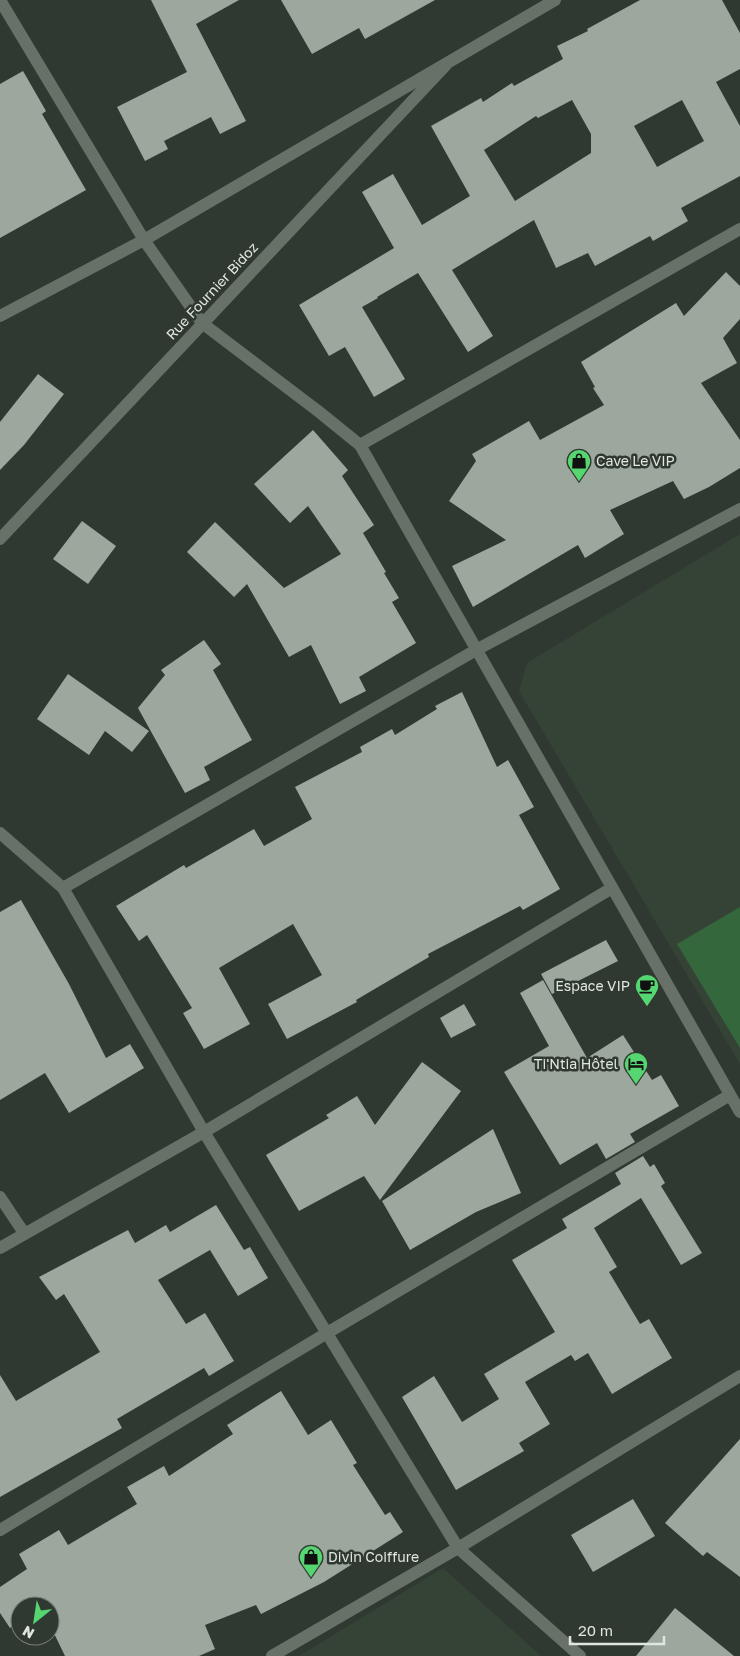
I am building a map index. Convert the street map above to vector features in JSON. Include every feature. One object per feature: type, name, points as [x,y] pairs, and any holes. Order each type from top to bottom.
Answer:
[{"type":"street","points":[[0,0],[144,240],[202,323],[360,445],[740,1112]]},
{"type":"street","points":[[0,316],[144,240],[555,0]]},
{"type":"street","name":"Rue Fournier Bidoz","points":[[0,539],[446,65]]},
{"type":"street","points":[[360,445],[740,229]]},
{"type":"street","points":[[63,888],[476,650],[740,509]]},
{"type":"street","points":[[0,834],[63,888],[204,1132],[458,1548],[580,1656]]},
{"type":"street","points":[[0,1248],[204,1132],[612,888]]},
{"type":"street","points":[[0,1530],[326,1333],[730,1094]]},
{"type":"street","points":[[0,1197],[24,1233]]},
{"type":"street","points":[[272,1656],[458,1548],[740,1376]]},
{"type":"shaded area","points":[[740,534],[740,1064],[519,691],[527,663]]},
{"type":"shaded area","points":[[443,1568],[541,1656],[299,1656]]},
{"type":"green space","points":[[740,907],[740,1048],[677,944]]},
{"type":"building","points":[[151,0],[239,0],[196,24],[246,121],[220,134],[211,117],[164,141],[168,149],[145,161],[117,107],[187,72]]},
{"type":"building","points":[[281,0],[435,0],[365,39],[359,28],[312,54]]},
{"type":"building","points":[[640,0],[722,0],[740,33],[740,69],[716,82],[740,126],[740,176],[681,208],[688,221],[653,241],[650,236],[595,266],[588,253],[556,268],[534,220],[452,270],[493,336],[468,352],[418,273],[377,297],[362,307],[405,379],[374,397],[345,347],[329,356],[299,305],[394,248],[362,192],[393,174],[422,225],[470,196],[431,126],[481,98],[483,102],[512,83],[514,86],[563,59],[557,46],[588,31],[587,29]],"holes":[[[572,100],[591,134],[591,153],[515,201],[484,150],[536,116],[538,118]],[[682,100],[704,141],[657,167],[634,126]]]},
{"type":"building","points":[[23,71],[46,111],[42,114],[86,190],[0,238],[0,84]]},
{"type":"building","points":[[726,272],[740,286],[740,319],[723,338],[737,363],[701,383],[740,440],[740,468],[709,487],[684,499],[673,481],[610,510],[624,534],[585,558],[578,545],[473,607],[452,566],[506,540],[449,501],[476,461],[472,454],[529,421],[540,440],[604,405],[593,388],[595,387],[581,362],[676,303],[684,316]]},
{"type":"building","points":[[38,374],[64,394],[24,445],[0,470],[0,422]]},
{"type":"building","points":[[313,430],[348,470],[342,476],[374,525],[363,533],[399,598],[392,602],[416,643],[359,677],[366,691],[340,704],[311,645],[289,657],[247,584],[234,597],[187,552],[215,522],[284,588],[341,554],[308,506],[290,523],[254,484]]},
{"type":"building","points":[[82,521],[116,546],[88,584],[53,559]]},
{"type":"building","points":[[204,640],[221,664],[213,670],[252,740],[204,767],[210,780],[185,793],[138,708],[165,675],[161,670]]},
{"type":"building","points":[[68,674],[149,731],[132,752],[105,731],[89,755],[37,719]]},
{"type":"building","points":[[462,692],[497,767],[508,760],[534,807],[519,815],[560,889],[523,910],[520,906],[428,954],[429,957],[356,1000],[357,1002],[287,1039],[268,1004],[322,975],[293,924],[219,968],[250,1024],[204,1049],[183,1013],[192,1008],[147,935],[139,941],[116,906],[184,865],[186,868],[254,829],[264,846],[312,819],[295,787],[362,752],[360,747],[392,729],[395,735],[437,709],[435,706]]},
{"type":"building","points":[[21,900],[69,984],[106,1058],[130,1044],[144,1068],[69,1113],[45,1073],[0,1100],[0,912]]},
{"type":"building","points":[[606,940],[618,961],[552,994],[541,974]]},
{"type":"building","points":[[543,980],[587,1058],[623,1035],[652,1080],[661,1075],[679,1106],[630,1134],[635,1142],[606,1159],[597,1143],[560,1165],[504,1072],[549,1046],[520,993]]},
{"type":"building","points":[[464,1004],[476,1025],[451,1038],[440,1018]]},
{"type":"building","points":[[422,1062],[461,1091],[380,1200],[364,1176],[299,1211],[266,1155],[329,1118],[326,1115],[357,1096],[375,1125]]},
{"type":"building","points":[[493,1129],[521,1193],[476,1212],[410,1250],[382,1201]]},
{"type":"building","points":[[643,1156],[650,1167],[654,1164],[665,1183],[661,1186],[702,1253],[681,1265],[641,1198],[594,1228],[617,1267],[609,1272],[640,1324],[649,1319],[672,1358],[612,1394],[588,1353],[575,1361],[571,1355],[525,1382],[550,1424],[519,1443],[524,1451],[456,1490],[402,1397],[434,1376],[462,1422],[499,1399],[484,1374],[555,1332],[512,1260],[567,1228],[562,1219],[621,1184],[615,1173]]},
{"type":"building","points":[[216,1205],[244,1250],[250,1247],[268,1278],[238,1296],[210,1250],[158,1280],[186,1324],[205,1313],[234,1361],[209,1376],[204,1368],[117,1419],[122,1428],[0,1497],[0,1375],[16,1401],[100,1352],[64,1294],[56,1300],[39,1277],[128,1230],[135,1243],[166,1225],[170,1232]]},
{"type":"building","points":[[281,1391],[308,1435],[331,1420],[357,1463],[353,1465],[385,1515],[390,1512],[403,1532],[324,1582],[261,1614],[256,1605],[205,1625],[215,1649],[199,1656],[65,1656],[60,1646],[60,1596],[10,1596],[10,1628],[0,1613],[0,1587],[27,1569],[19,1554],[59,1530],[68,1545],[137,1504],[127,1487],[164,1466],[169,1476],[233,1434],[227,1425]]},
{"type":"building","points":[[740,1439],[740,1577],[707,1552],[703,1556],[665,1523]]},
{"type":"building","points":[[633,1499],[655,1536],[593,1572],[571,1535]]},
{"type":"building","points":[[675,1608],[734,1656],[636,1656]]},
{"type":"place","name":"Cave Le VIP","points":[[579,482]]},
{"type":"place","name":"Espace VIP","points":[[647,1007]]},
{"type":"place","name":"Ti'Ntia Hôtel","points":[[636,1085]]},
{"type":"place","name":"Divin Coiffure","points":[[311,1578]]}]
